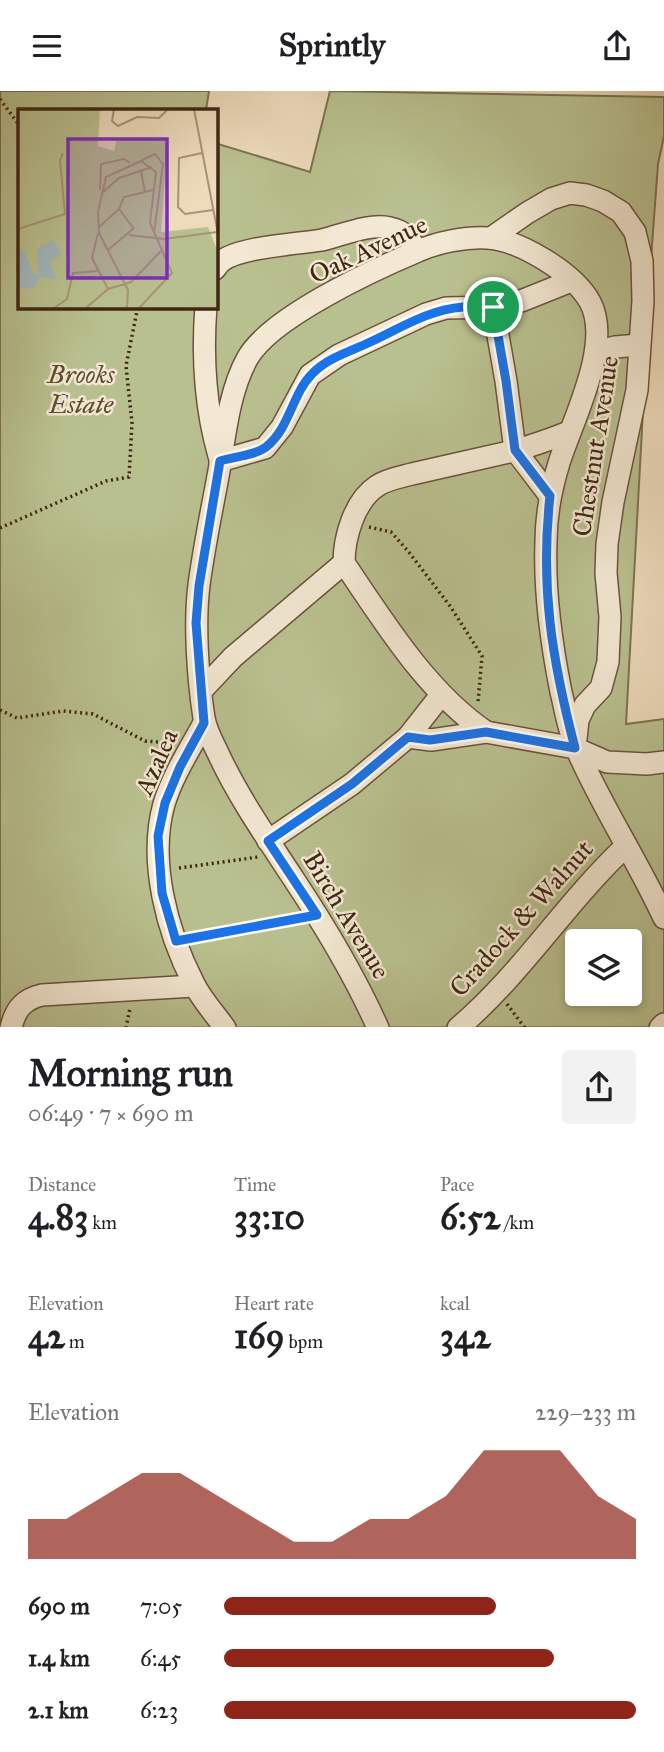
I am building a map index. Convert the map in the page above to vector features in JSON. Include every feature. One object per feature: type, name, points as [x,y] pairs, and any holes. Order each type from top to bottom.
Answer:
[{"type":"lane","name":"Chestnut Avenue","points":[[491,238],[527,212],[551,199],[570,193],[586,195],[621,212],[635,232],[642,261],[643,301],[637,390],[612,502],[607,544],[606,573],[610,617],[608,662],[601,688],[585,705],[578,720],[575,748]]},
{"type":"lane","points":[[217,266],[222,260],[254,250],[320,240],[373,227],[397,230],[408,236],[417,251]]},
{"type":"lane","name":"Oak Avenue","points":[[204,723],[196,623],[199,586],[233,395],[246,361],[257,345],[274,329],[328,295],[417,251],[443,243],[491,238],[529,251],[572,281],[588,297],[595,312],[598,330],[596,352],[584,399],[569,432],[550,496],[545,537],[548,617],[556,668],[575,748],[649,884],[664,918]]},
{"type":"lane","points":[[206,308],[206,388],[211,428],[220,461],[265,448],[282,427],[310,375],[339,355],[426,314],[446,308],[493,307],[521,301],[572,281]]},
{"type":"lane","points":[[493,307],[515,450],[550,496]]},
{"type":"lane","points":[[596,352],[639,345]]},
{"type":"lane","points":[[569,432],[515,450],[376,486],[365,497],[349,529],[344,548],[344,563],[441,695],[459,713],[482,729],[575,748],[607,762],[664,762]]},
{"type":"lane","points":[[202,691],[233,657],[344,563]]},
{"type":"lane","points":[[272,847],[408,737],[441,695]]},
{"type":"lane","name":"Azalea","points":[[204,723],[180,767],[165,803],[158,836],[159,869],[162,893],[176,941],[194,986],[225,1027]]},
{"type":"lane","name":"Birch Avenue","points":[[204,723],[241,799],[317,915],[358,985],[378,1027]]},
{"type":"lane","points":[[408,737],[430,740],[482,729]]},
{"type":"lane","name":"Cradock & Walnut","points":[[458,1027],[498,991],[600,870],[626,846]]},
{"type":"lane","points":[[11,1027],[18,1008],[29,998],[42,995],[194,986]]},
{"type":"path","points":[[0,99],[18,124]]},
{"type":"path","points":[[0,528],[106,481],[129,477],[132,423],[126,366],[138,308]]},
{"type":"path","points":[[349,529],[365,526],[391,532],[455,615],[482,656],[482,729]]},
{"type":"path","points":[[0,710],[17,718],[63,711],[93,715],[145,741],[192,744]]},
{"type":"path","points":[[159,869],[238,861],[272,847]]},
{"type":"path","points":[[176,941],[317,915]]},
{"type":"path","points":[[498,991],[524,1027]]},
{"type":"green space","name":"Brooks Estate","points":[[0,91],[209,91],[206,109],[18,109],[18,308],[217,308],[217,144],[310,172],[330,91],[664,97],[664,136],[658,164],[652,245],[626,724],[664,719],[664,1027],[0,1027]]},
{"type":"route","points":[[493,307],[515,450],[550,496],[545,537],[548,617],[564,706],[575,748],[486,732],[430,740],[408,737],[352,784],[268,841],[317,915],[176,941],[162,893],[158,836],[165,803],[180,767],[204,723],[196,623],[199,586],[220,461],[265,448],[282,427],[310,375],[339,355],[426,314],[446,308],[493,307]]}]
